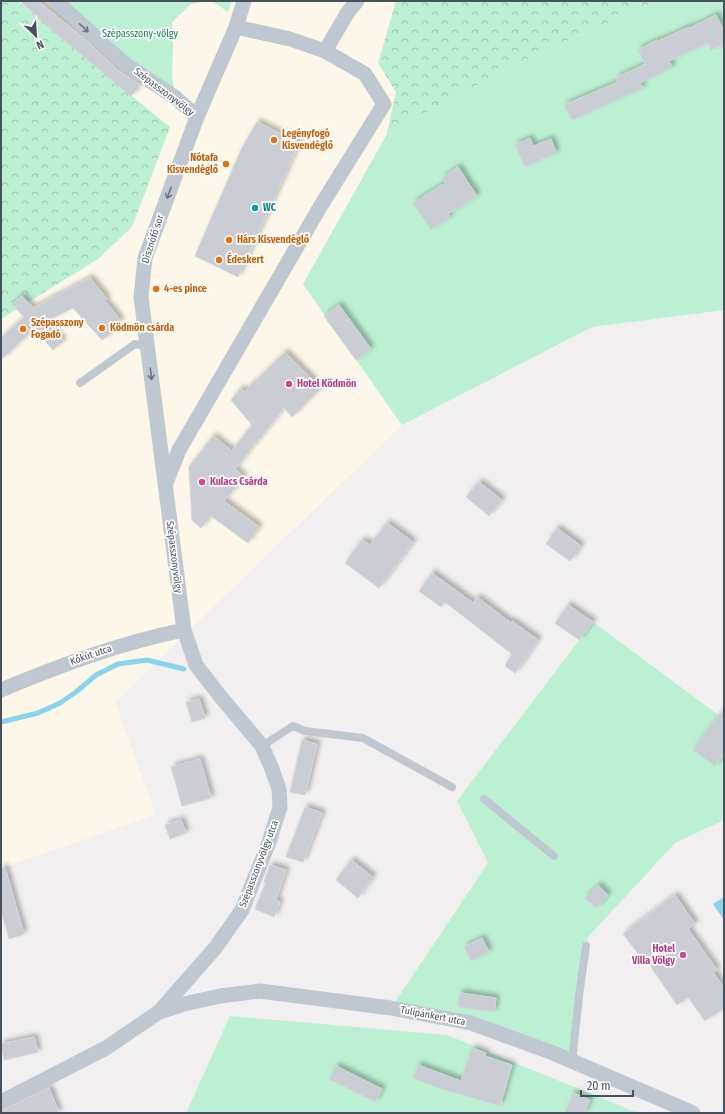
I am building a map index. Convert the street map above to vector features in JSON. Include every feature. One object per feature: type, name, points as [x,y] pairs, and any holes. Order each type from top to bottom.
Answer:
[{"type":"street","name":"Szépasszonyvölgy","points":[[56,1],[125,64],[176,98],[197,117],[236,27],[244,1]]},
{"type":"street","points":[[325,51],[348,12],[357,1]]},
{"type":"street","points":[[165,484],[179,450],[320,207],[384,104],[365,74],[325,51],[290,39],[236,27]]},
{"type":"street","name":"Disznófő sor","points":[[165,484],[141,297],[145,258],[197,117]]},
{"type":"street","name":"Szépasszonyvölgy","points":[[165,484],[184,630]]},
{"type":"street","name":"Kőkút utca","points":[[1,690],[43,672],[106,649],[146,638],[184,630]]},
{"type":"street","name":"Szépasszonyvölgy utca","points":[[1,1102],[106,1048],[159,1012],[216,947],[242,910],[269,842],[280,808],[279,789],[272,769],[262,746],[196,665],[184,630]]},
{"type":"street","name":"Tulipánkert utca","points":[[159,1012],[184,1004],[220,996],[260,991],[391,1008],[471,1023],[554,1053],[693,1113]]},
{"type":"lane","points":[[80,383],[135,344],[148,347]]},
{"type":"lane","points":[[262,746],[292,726],[305,731],[363,738],[452,787]]},
{"type":"lane","points":[[484,799],[554,856]]},
{"type":"lane","points":[[572,1061],[586,946]]},
{"type":"shaded area","points":[[18,1],[396,1],[378,63],[396,92],[387,134],[303,284],[324,316],[402,425],[115,702],[156,815],[1,868],[1,319],[98,259],[132,227],[170,127],[80,54]]},
{"type":"green space","points":[[1,1],[18,1],[80,54],[170,127],[132,227],[98,259],[1,319]]},
{"type":"green space","name":"Szépasszony-völgy","points":[[56,1],[207,1],[191,4],[172,22],[172,76],[176,98]]},
{"type":"green space","points":[[212,1],[232,1],[228,12]]},
{"type":"green space","points":[[396,1],[656,1],[527,59],[387,134],[396,92],[378,63]]},
{"type":"green space","points":[[656,1],[724,1],[724,310],[592,327],[402,425],[303,284],[387,134],[527,59]]},
{"type":"green space","points":[[593,622],[724,719],[724,820],[675,843],[588,937],[572,1061],[553,1053],[391,1008],[488,863],[457,801]]},
{"type":"green space","points":[[230,1016],[447,1035],[638,1113],[186,1113]]},
{"type":"water","points":[[724,897],[724,920],[713,904]]},
{"type":"building","points":[[20,1],[38,1],[86,40],[119,71],[140,85],[131,96],[48,27]]},
{"type":"building","points":[[716,15],[724,31],[724,44],[711,50],[708,43],[669,61],[672,67],[640,83],[643,88],[572,120],[564,105],[618,82],[616,78],[645,64],[638,50],[657,40],[658,41],[689,27],[690,28]]},
{"type":"building","points":[[257,122],[299,143],[238,277],[195,256],[241,150]]},
{"type":"building","points":[[530,138],[533,146],[551,139],[556,153],[525,167],[515,145]]},
{"type":"building","points":[[458,167],[477,196],[448,214],[450,217],[431,230],[413,203],[445,183],[442,178]]},
{"type":"building","points":[[90,278],[107,299],[105,301],[121,321],[110,330],[113,332],[102,340],[73,308],[45,322],[63,341],[53,350],[34,329],[1,360],[1,338],[24,317],[12,304],[22,296],[33,308]]},
{"type":"building","points":[[339,305],[371,349],[356,360],[324,316]]},
{"type":"building","points":[[285,352],[321,388],[292,417],[284,408],[235,469],[244,477],[224,501],[259,527],[248,543],[211,516],[201,528],[192,520],[189,467],[213,436],[232,451],[252,425],[231,400],[241,388],[244,392]]},
{"type":"building","points":[[479,482],[502,500],[489,516],[466,497]]},
{"type":"building","points":[[387,523],[413,542],[379,588],[345,563],[362,540],[370,545]]},
{"type":"building","points":[[557,528],[581,546],[570,561],[546,544]]},
{"type":"building","points":[[432,573],[473,603],[477,597],[511,623],[512,621],[538,640],[515,673],[505,666],[512,654],[445,602],[441,607],[419,591]]},
{"type":"building","points":[[568,605],[593,622],[579,640],[555,623]]},
{"type":"building","points":[[199,699],[205,718],[192,722],[186,702]]},
{"type":"building","points":[[724,709],[724,753],[715,766],[693,750]]},
{"type":"building","points":[[302,740],[317,744],[305,795],[290,792]]},
{"type":"building","points":[[200,759],[211,798],[182,806],[171,767]]},
{"type":"building","points":[[305,807],[322,813],[303,862],[286,857]]},
{"type":"building","points":[[181,820],[186,833],[170,839],[165,825]]},
{"type":"building","points":[[351,860],[373,877],[358,898],[336,880]]},
{"type":"building","points":[[270,865],[286,870],[276,900],[280,902],[274,917],[255,909],[266,883],[264,882]]},
{"type":"building","points":[[1,868],[5,868],[24,934],[9,939],[1,910]]},
{"type":"building","points":[[598,885],[608,895],[596,908],[585,898]]},
{"type":"building","name":"Hotel Villa Völgy","points":[[675,895],[695,924],[688,929],[717,970],[713,972],[724,988],[724,1008],[705,1021],[688,997],[677,1005],[645,958],[643,960],[623,934]]},
{"type":"building","points":[[482,938],[489,952],[471,961],[464,947]]},
{"type":"building","points":[[460,993],[496,998],[494,1012],[458,1007]]},
{"type":"building","points":[[34,1037],[38,1052],[4,1060],[1,1044]]},
{"type":"building","points":[[472,1048],[486,1053],[485,1056],[512,1065],[500,1106],[442,1089],[413,1078],[418,1065],[461,1081]]},
{"type":"building","points":[[336,1066],[382,1089],[375,1102],[329,1079]]},
{"type":"building","points":[[49,1088],[59,1113],[1,1113],[1,1111]]},
{"type":"building","points":[[573,1093],[590,1100],[584,1113],[565,1113]]},
{"type":"waterway","points":[[1,722],[38,713],[60,703],[96,675],[118,664],[147,660],[184,669]]},
{"type":"place","name":"Legényfogó Kisvendéglő","points":[[274,140]]},
{"type":"place","name":"Nótafa Kisvendéglő","points":[[226,164]]},
{"type":"place","name":"WC","points":[[255,208]]},
{"type":"place","name":"Hárs Kisvendéglő","points":[[229,240]]},
{"type":"place","name":"Édeskert","points":[[219,260]]},
{"type":"place","name":"4-es pince","points":[[156,289]]},
{"type":"place","name":"Ködmön csárda","points":[[102,328]]},
{"type":"place","name":"Szépasszony Fogadó","points":[[23,329]]},
{"type":"place","name":"Hotel Ködmön","points":[[289,384]]},
{"type":"place","name":"Kulacs Csárda","points":[[202,482]]},
{"type":"place","name":"Hotel Villa Völgy","points":[[683,955]]}]
